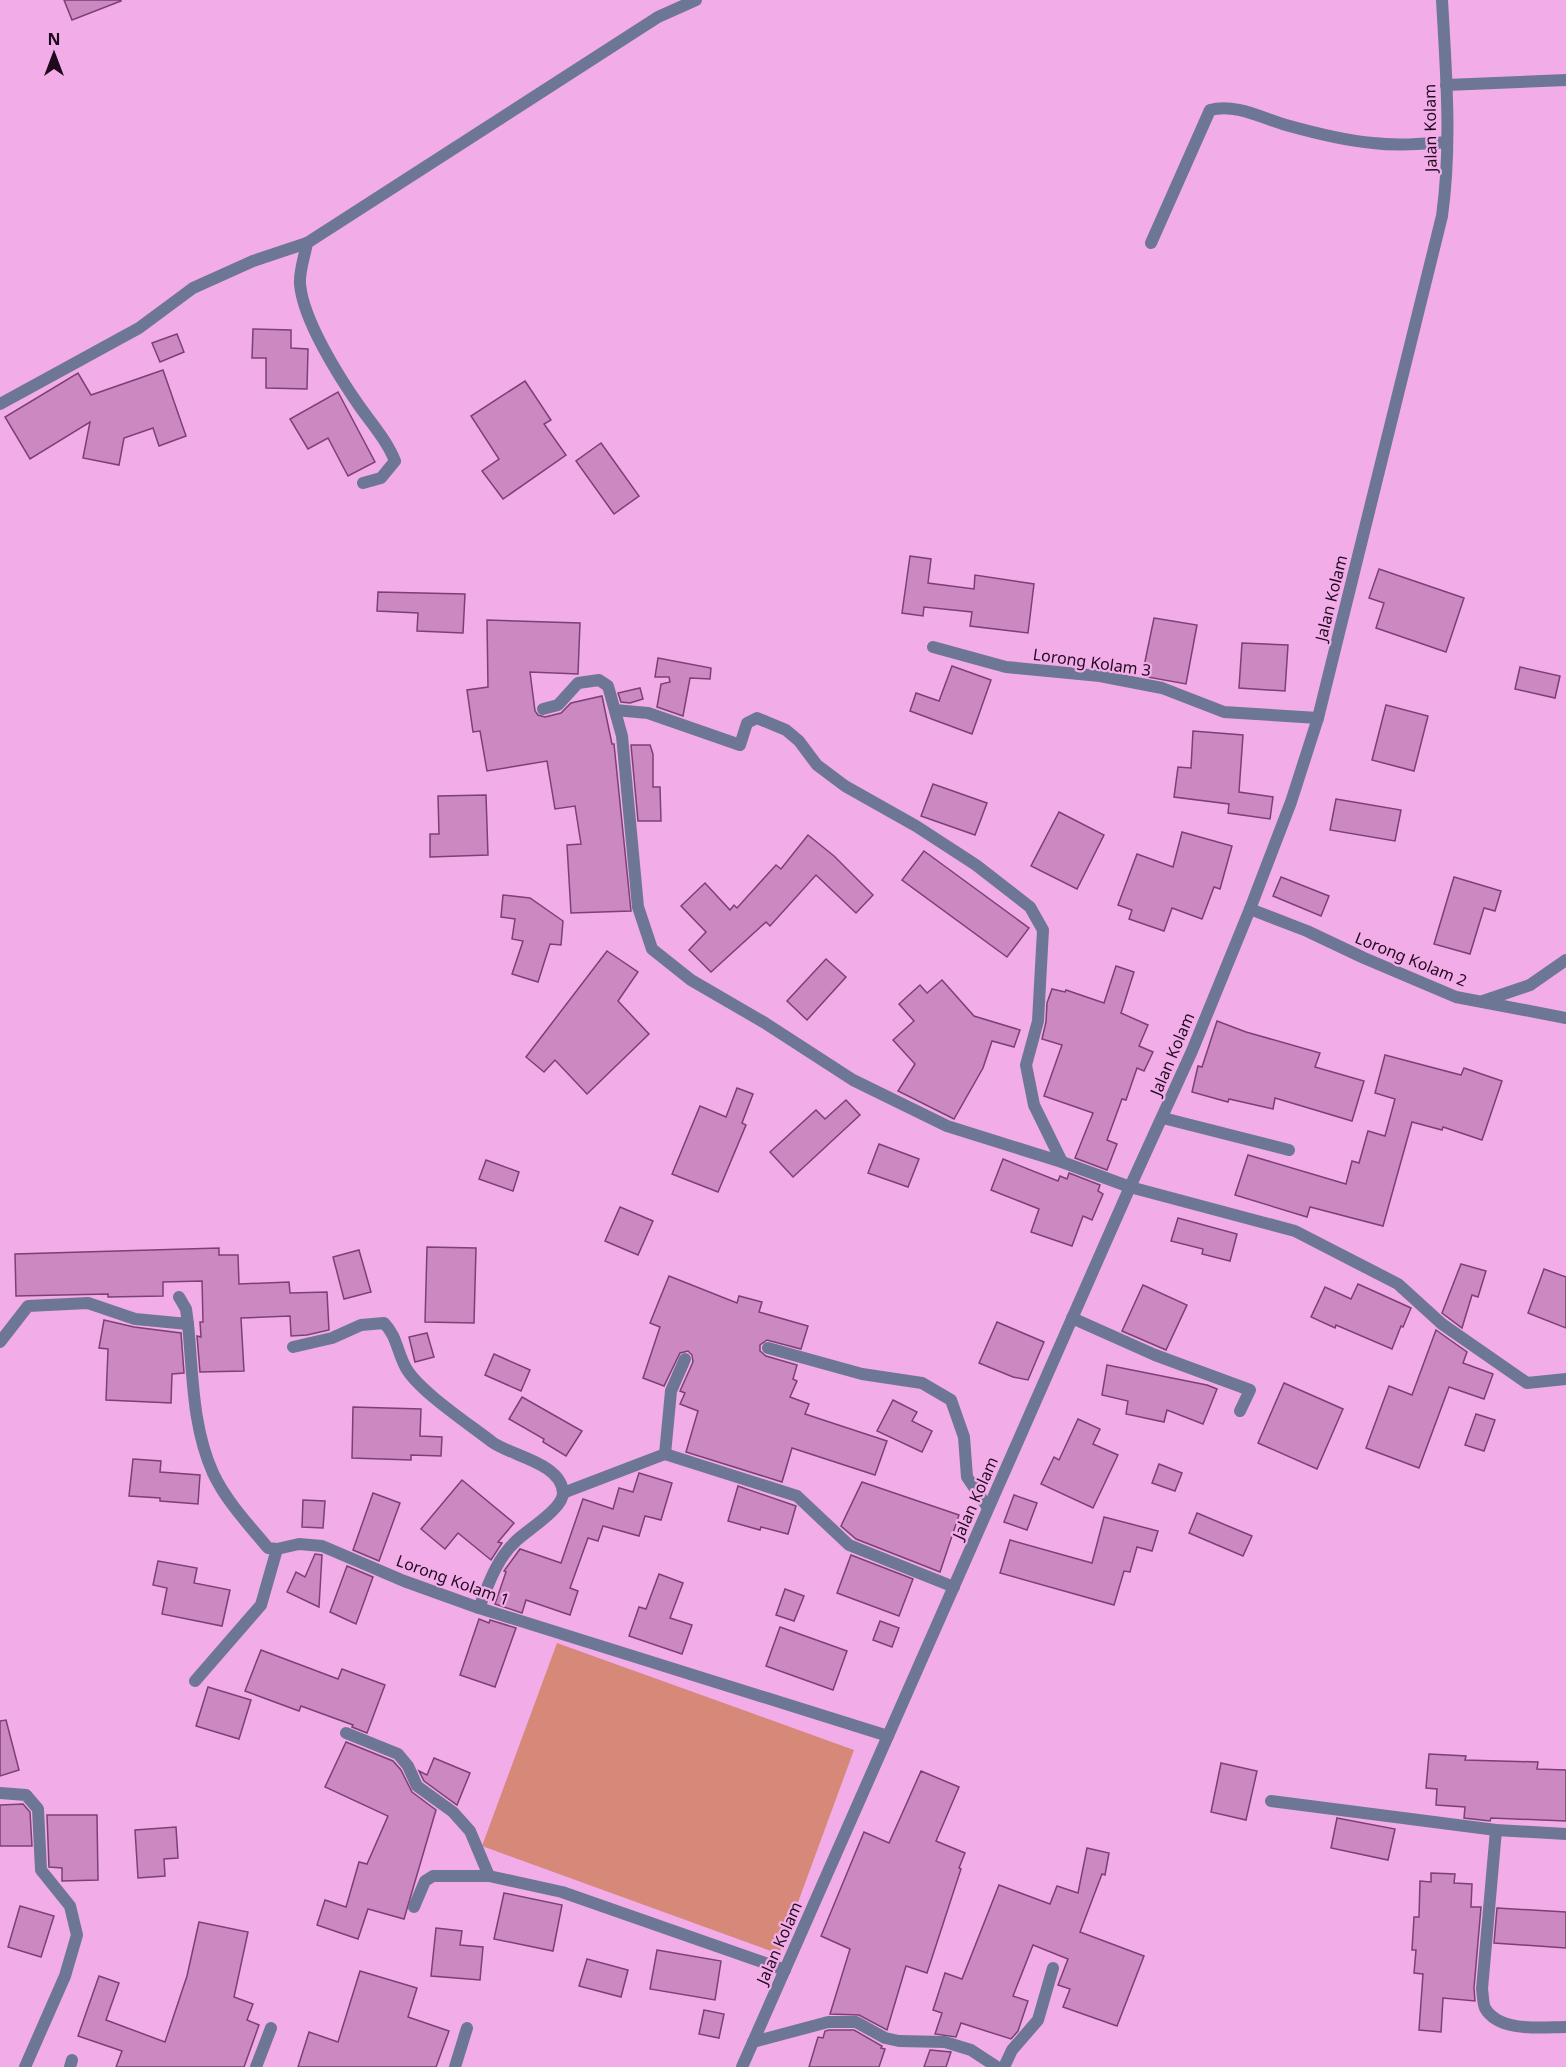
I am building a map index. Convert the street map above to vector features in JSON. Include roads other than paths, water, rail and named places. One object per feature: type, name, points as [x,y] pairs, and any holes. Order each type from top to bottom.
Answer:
[{"type":"street","points":[[0,404],[139,328],[193,288],[253,261],[307,243],[658,17],[696,0]]},
{"type":"street","name":"Jalan Kolam","points":[[742,2067],[1130,1187],[1163,1118],[1250,909],[1291,802],[1318,718],[1442,216],[1447,176],[1447,142],[1442,0]]},
{"type":"street","points":[[1446,86],[1566,80]]},
{"type":"street","points":[[1151,243],[1210,110],[1218,108],[1238,110],[1287,125],[1372,143],[1409,145],[1447,142]]},
{"type":"street","points":[[307,243],[300,282],[306,310],[332,360],[395,461],[381,478],[363,483]]},
{"type":"street","name":"Lorong Kolam 3","points":[[933,646],[1006,667],[1100,676],[1162,688],[1224,712],[1318,718]]},
{"type":"street","points":[[543,709],[558,705],[578,683],[599,680],[608,686],[622,736],[638,907],[651,949],[691,980],[765,1023],[853,1080],[946,1126],[1062,1162],[1130,1187],[1295,1231],[1398,1284],[1443,1324],[1527,1383],[1566,1379]]},
{"type":"street","points":[[615,710],[648,713],[740,745],[747,723],[757,718],[786,730],[799,741],[817,765],[836,779],[916,826],[976,865],[1030,907],[1043,930],[1038,1021],[1026,1065],[1034,1105],[1062,1162]]},
{"type":"street","name":"Lorong Kolam 2","points":[[1250,909],[1307,931],[1456,997],[1566,1018]]},
{"type":"street","points":[[1479,1002],[1530,984],[1566,960]]},
{"type":"street","points":[[1163,1118],[1289,1150]]},
{"type":"street","points":[[179,1298],[186,1309],[196,1415],[214,1474],[236,1509],[268,1548],[277,1549],[261,1605],[195,1680]]},
{"type":"street","points":[[0,1342],[28,1306],[88,1303],[135,1319],[188,1324]]},
{"type":"street","points":[[1072,1318],[1155,1355],[1250,1390],[1240,1411]]},
{"type":"street","points":[[293,1347],[332,1338],[361,1325],[384,1323],[392,1331],[406,1369],[430,1394],[502,1449],[533,1460],[557,1476],[563,1493],[558,1505],[514,1542],[497,1564],[479,1608]]},
{"type":"street","points":[[768,1348],[862,1374],[921,1383],[951,1400],[964,1437],[968,1478],[988,1508]]},
{"type":"street","points":[[665,1454],[671,1391],[685,1359]]},
{"type":"street","points":[[563,1493],[665,1454],[797,1496],[849,1545],[954,1587]]},
{"type":"street","name":"Lorong Kolam 1","points":[[277,1549],[299,1544],[322,1546],[404,1581],[479,1608],[888,1736]]},
{"type":"street","points":[[346,1733],[398,1754],[408,1766],[417,1786],[453,1812],[470,1831],[489,1876]]},
{"type":"street","points":[[0,1793],[26,1795],[38,1809],[41,1870],[70,1906],[77,1935],[65,1976],[25,2067]]},
{"type":"street","points":[[1271,1801],[1496,1830],[1566,1834]]},
{"type":"street","points":[[1496,1830],[1482,1989],[1485,2008],[1494,2017],[1514,2027],[1566,2027]]},
{"type":"street","points":[[414,1907],[425,1881],[434,1876],[489,1876],[562,1892],[785,1970]]},
{"type":"street","points":[[1004,2067],[1012,2050],[1038,2020],[1053,1968]]},
{"type":"street","points":[[753,2042],[828,2022],[856,2022],[885,2038],[899,2041],[945,2042],[971,2050],[997,2067]]},
{"type":"street","points":[[256,2067],[271,2028]]},
{"type":"street","points":[[455,2067],[467,2028]]}]
